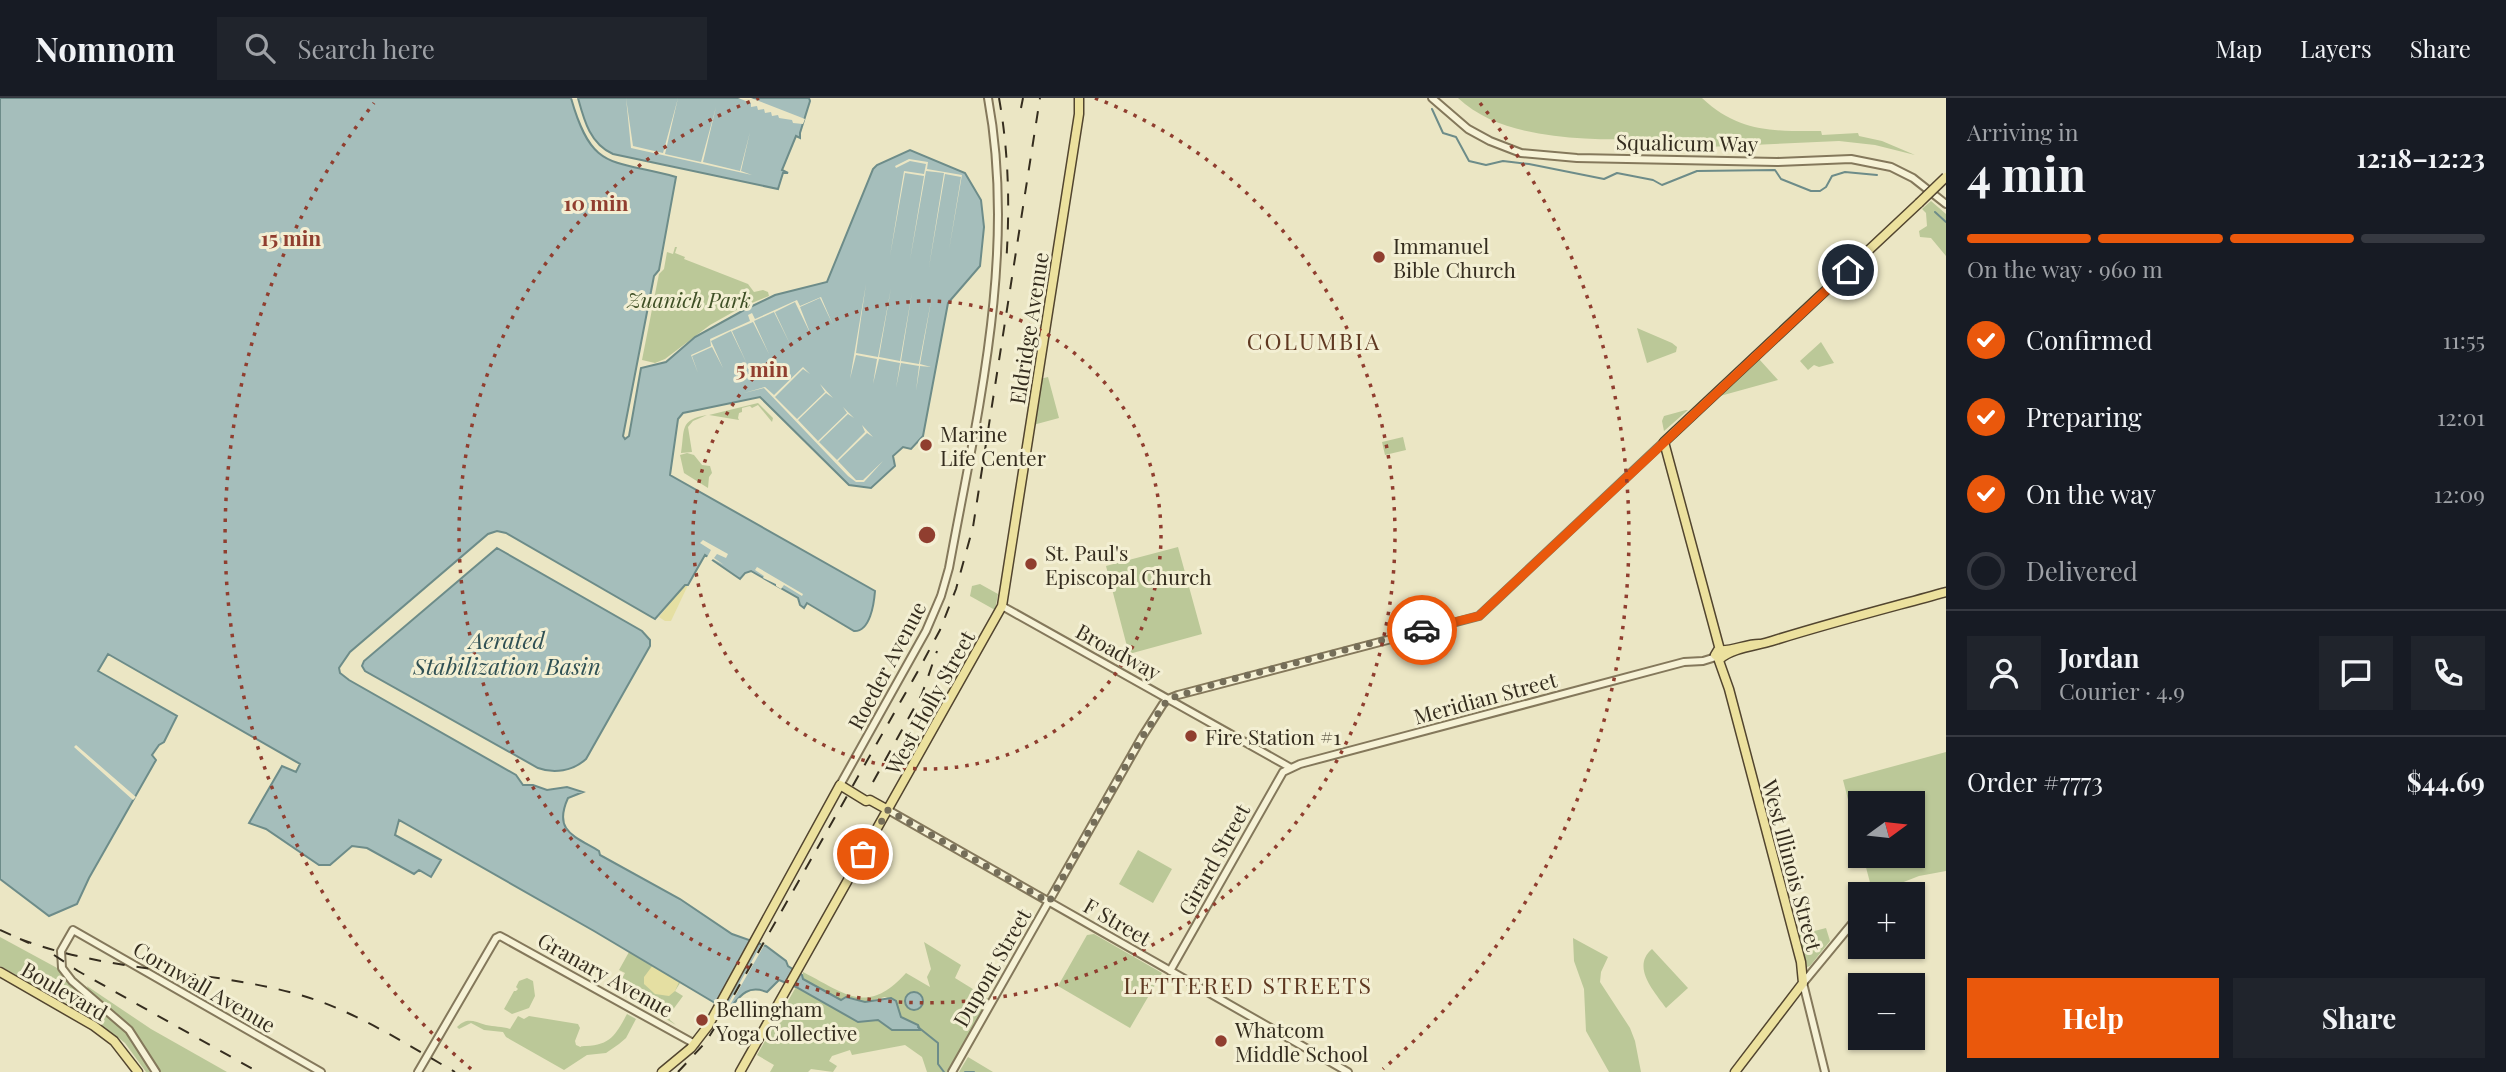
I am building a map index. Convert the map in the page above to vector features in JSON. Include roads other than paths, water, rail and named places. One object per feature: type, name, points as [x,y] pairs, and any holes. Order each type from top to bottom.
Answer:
[{"type":"main road","name":"Eldridge Avenue","points":[[1002,606],[1075,140],[1079,98]]},
{"type":"main road","points":[[1664,442],[1946,177]]},
{"type":"main road","name":"West Illinois Street","points":[[1664,442],[1801,962],[1804,983]]},
{"type":"main road","name":"Meridian Street","points":[[1719,654],[1946,592]]},
{"type":"main road","name":"West Holly Street","points":[[740,1072],[1002,606]]},
{"type":"main road","name":"F Street","points":[[841,785],[850,790],[854,789],[888,810]]},
{"type":"main road","name":"Roeder Avenue","points":[[662,1072],[693,1046],[721,1004],[761,933],[797,859],[841,785]]},
{"type":"main road","name":"Boulevard","points":[[0,972],[94,1026],[114,1041],[138,1072]]},
{"type":"main road","points":[[1735,1072],[1804,983]]},
{"type":"street","name":"Roeder Avenue","points":[[841,785],[926,631],[942,596],[949,568],[983,376],[994,289],[997,167],[988,98]]},
{"type":"street","name":"Squalicum Way","points":[[1432,98],[1468,129],[1521,153],[1577,158],[1870,161],[1902,172],[1946,204]]},
{"type":"street","points":[[1168,699],[1218,683],[1479,616],[1664,442]]},
{"type":"street","name":"Broadway","points":[[1002,606],[1291,768]]},
{"type":"street","name":"Meridian Street","points":[[1291,768],[1719,654]]},
{"type":"street","name":"Dupont Street","points":[[953,1070],[1142,737],[1168,699]]},
{"type":"street","name":"Girard Street","points":[[1170,971],[1283,772],[1291,768]]},
{"type":"street","name":"F Street","points":[[888,810],[1348,1072]]},
{"type":"street","points":[[1804,983],[1848,929]]},
{"type":"street","name":"Cornwall Avenue","points":[[156,1072],[129,1030],[68,978],[60,963],[60,953],[72,930],[321,1072]]},
{"type":"street","name":"Granary Avenue","points":[[418,1072],[499,936],[693,1046]]},
{"type":"street","name":"West Illinois Street","points":[[1804,983],[1826,1070]]},
{"type":"water","points":[[0,98],[571,98],[587,139],[596,151],[620,164],[676,177],[659,270],[654,276],[623,436],[625,439],[629,436],[641,368],[666,362],[695,337],[775,295],[827,282],[873,169],[877,165],[910,150],[965,173],[981,200],[984,227],[980,266],[948,303],[923,436],[911,449],[903,447],[893,456],[895,466],[871,488],[849,485],[760,397],[683,413],[678,419],[670,475],[875,591],[874,603],[864,627],[854,631],[807,603],[804,608],[798,598],[751,571],[740,579],[705,555],[688,585],[685,585],[655,619],[506,533],[497,531],[488,534],[350,652],[339,668],[340,673],[349,680],[516,775],[523,785],[547,790],[567,787],[583,792],[568,798],[563,818],[568,831],[599,851],[600,855],[680,899],[732,934],[766,946],[802,975],[803,979],[841,1000],[846,997],[865,1002],[891,998],[896,1001],[901,1017],[918,1025],[920,1030],[892,1030],[878,1020],[858,1022],[779,980],[767,992],[746,992],[731,1007],[718,999],[715,1003],[399,820],[395,835],[441,860],[431,877],[419,870],[414,874],[367,848],[352,846],[330,865],[319,865],[266,829],[249,823],[282,766],[296,772],[300,764],[108,654],[98,671],[177,716],[164,742],[152,755],[156,760],[77,904],[49,916],[0,879]]},
{"type":"water","points":[[578,98],[809,98],[810,101],[800,138],[796,136],[782,170],[788,173],[783,173],[778,189],[613,154],[593,138]]},
{"type":"water","name":"Aerated Stabilization Basin","points":[[497,548],[642,631],[650,640],[650,646],[586,759],[569,769],[550,771],[538,768],[365,671],[362,666],[364,661]]},
{"type":"water","points":[[910,992],[918,992],[923,1001],[921,1008],[910,1010],[905,1005],[905,997]]},
{"type":"waterway","points":[[1432,109],[1443,133],[1456,137],[1469,161],[1486,165],[1503,161],[1529,164],[1604,179],[1617,173],[1653,180],[1662,185],[1697,171],[1775,170],[1781,179],[1811,191],[1820,191],[1826,187],[1832,176],[1845,172],[1877,175]]},
{"type":"waterway","points":[[1935,212],[1946,222]]},
{"type":"waterway","points":[[918,1027],[938,1043],[938,1064],[944,1072]]},
{"type":"waterway","points":[[965,1072],[974,1072]]},
{"type":"railway","points":[[999,98],[1008,182],[1006,265]]},
{"type":"railway","points":[[1021,108],[1023,98]]},
{"type":"railway","points":[[678,1072],[705,1043],[722,1016],[918,671],[940,630],[956,589],[973,527],[1040,98]]},
{"type":"railway","points":[[873,782],[922,694],[937,651]]},
{"type":"railway","points":[[0,930],[29,943]]},
{"type":"railway","points":[[20,939],[54,950],[123,965],[228,980],[297,994],[359,1018],[455,1072]]},
{"type":"railway","points":[[54,955],[258,1072]]},
{"type":"place","name":"Immanuel Bible Church","points":[[1379,257]]},
{"type":"place","name":"Marine Life Center","points":[[926,445]]},
{"type":"place","name":"St. Paul's Episcopal Church","points":[[1031,564]]},
{"type":"place","name":"Fire Station #1","points":[[1191,736]]},
{"type":"place","name":"Bellingham Yoga Collective","points":[[702,1020]]},
{"type":"place","name":"Whatcom Middle School","points":[[1221,1041]]},
{"type":"district","name":"COLUMBIA","points":[[1314,340]]},
{"type":"district","name":"LETTERED STREETS","points":[[1248,984]]},
{"type":"park label","name":"Zuanich Park","points":[[689,299]]}]
